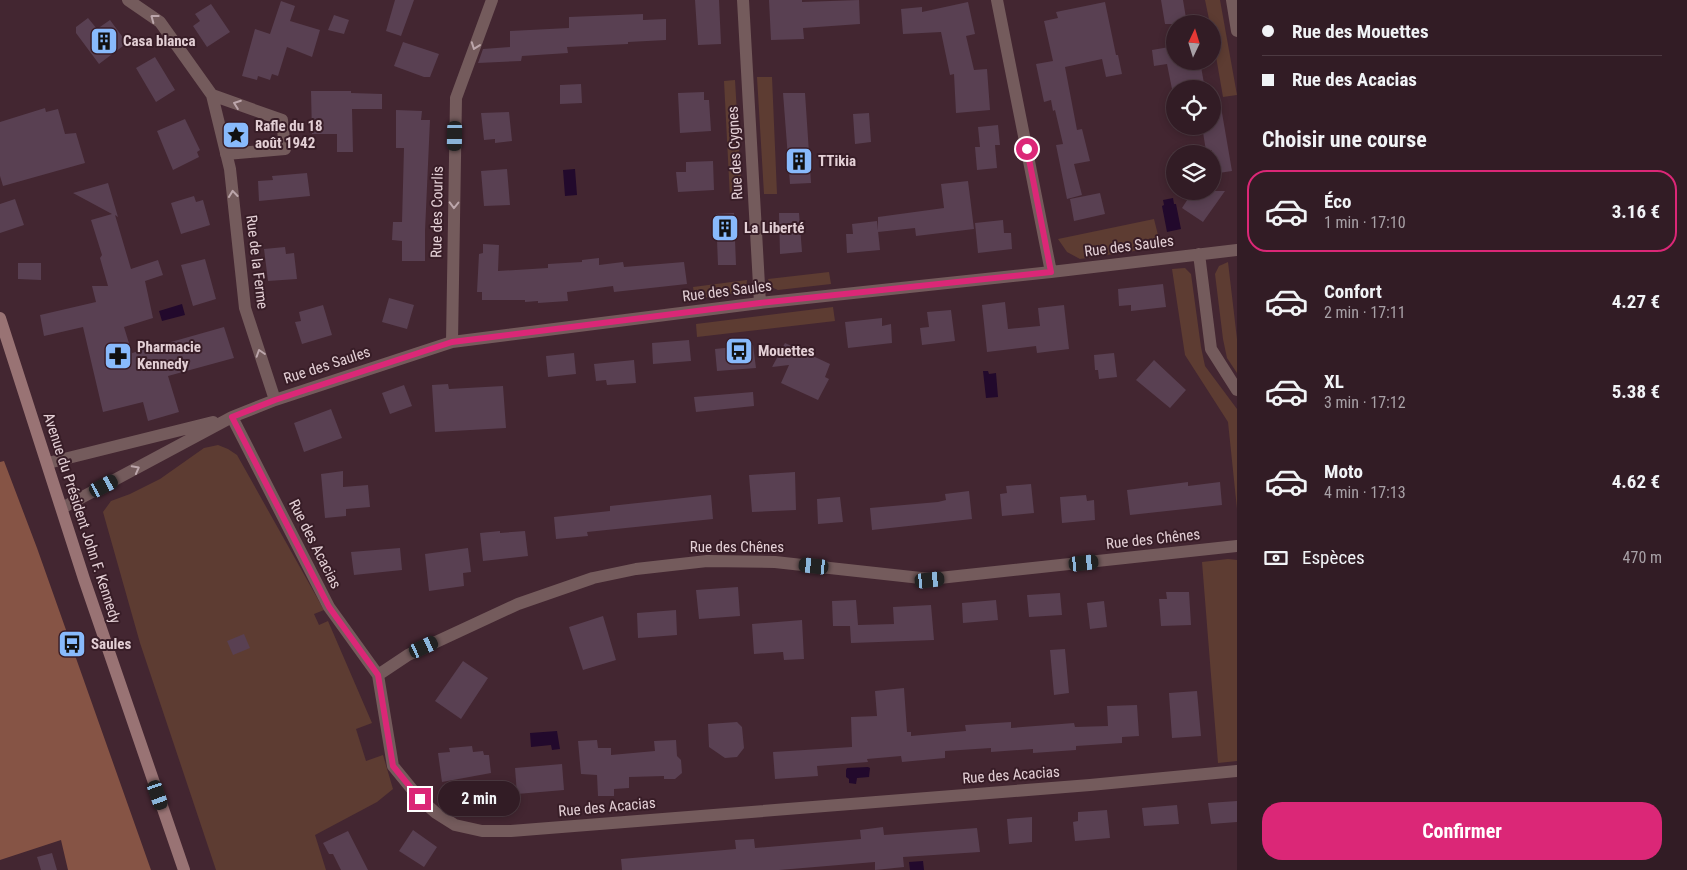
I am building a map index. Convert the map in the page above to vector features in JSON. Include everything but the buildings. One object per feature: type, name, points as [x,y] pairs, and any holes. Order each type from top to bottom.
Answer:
[{"type":"main road","name":"Avenue du Président John F. Kennedy","points":[[1,324],[48,463],[84,579],[184,870]]},
{"type":"street","name":"Rue de la Ferme","points":[[128,0],[160,22],[212,95],[230,169],[245,308],[275,400]]},
{"type":"street","name":"Rue des Courlis","points":[[452,342],[456,98],[492,0]]},
{"type":"street","name":"Rue des Cygnes","points":[[743,0],[760,303]]},
{"type":"street","points":[[997,0],[1051,272]]},
{"type":"street","points":[[1232,0],[1237,30]]},
{"type":"street","points":[[212,95],[282,120],[285,150],[226,154]]},
{"type":"street","name":"Rue des Saules","points":[[62,508],[232,417],[275,400],[452,342],[760,303],[1237,250]]},
{"type":"street","points":[[1199,254],[1211,349],[1237,390]]},
{"type":"street","name":"Rue des Saules","points":[[48,463],[232,417]]},
{"type":"street","name":"Rue des Acacias","points":[[232,417],[329,607],[378,675],[393,766],[420,799],[436,813],[455,825],[482,831],[511,832],[1090,785],[1237,771]]},
{"type":"street","name":"Rue des Chênes","points":[[378,675],[408,655],[518,604],[593,578],[636,569],[707,561],[775,562],[930,580],[1237,546]]},
{"type":"shaded area","points":[[1205,0],[1220,0],[1237,95],[1223,97],[1218,70],[1221,70],[1221,15],[1208,15]]},
{"type":"shaded area","points":[[757,77],[772,77],[777,194],[764,194]]},
{"type":"shaded area","points":[[735,80],[742,197],[730,198],[724,81]]},
{"type":"shaded area","points":[[575,169],[577,195],[565,196],[563,170]]},
{"type":"shaded area","points":[[1163,200],[1173,200],[1174,204],[1176,204],[1181,229],[1167,232],[1162,206],[1164,205]]},
{"type":"shaded area","points":[[1154,219],[1161,247],[1080,259],[1067,252],[1058,239]]},
{"type":"shaded area","points":[[1228,262],[1237,339],[1237,373],[1227,358],[1215,274],[1219,266]]},
{"type":"shaded area","points":[[1185,268],[1191,274],[1205,366],[1237,409],[1237,509],[1228,422],[1185,355],[1172,269]]},
{"type":"shaded area","points":[[829,272],[831,284],[778,290],[771,287],[768,279]]},
{"type":"shaded area","points":[[747,280],[746,288],[739,293],[695,299],[693,287]]},
{"type":"shaded area","points":[[182,304],[185,315],[162,321],[159,311]]},
{"type":"shaded area","points":[[833,307],[835,321],[697,337],[696,324]]},
{"type":"shaded area","points":[[983,371],[988,371],[989,374],[996,373],[998,397],[986,398]]},
{"type":"shaded area","points":[[218,445],[237,455],[324,610],[314,614],[319,625],[328,621],[372,723],[356,729],[366,761],[383,755],[393,789],[377,802],[315,835],[326,870],[216,870],[140,643],[103,512],[111,501],[160,479],[204,448]]},
{"type":"shaded area","points":[[4,461],[37,548],[151,870],[68,870],[61,840],[0,860],[0,462]]},
{"type":"shaded area","points":[[1228,559],[1237,560],[1237,761],[1218,763],[1202,562]]},
{"type":"shaded area","points":[[557,731],[560,749],[552,750],[551,745],[531,747],[530,733]]},
{"type":"shaded area","points":[[847,768],[870,768],[869,777],[857,778],[856,784],[849,783],[849,779],[846,777]]},
{"type":"shaded area","points":[[923,861],[924,870],[910,870],[909,862]]},
{"type":"place","name":"Casa blanca","points":[[104,41]]},
{"type":"place","name":"Rafle du 18 août 1942","points":[[236,135]]},
{"type":"place","name":"TTikia","points":[[799,161]]},
{"type":"place","name":"La Liberté","points":[[725,228]]},
{"type":"place","name":"Mouettes","points":[[739,351]]},
{"type":"place","name":"Pharmacie Kennedy","points":[[118,356]]},
{"type":"place","name":"Saules","points":[[72,644]]},
{"type":"route","points":[[420,799],[393,766],[378,675],[329,607],[232,417],[275,400],[452,342],[760,303],[1051,272],[1027,149]]}]
